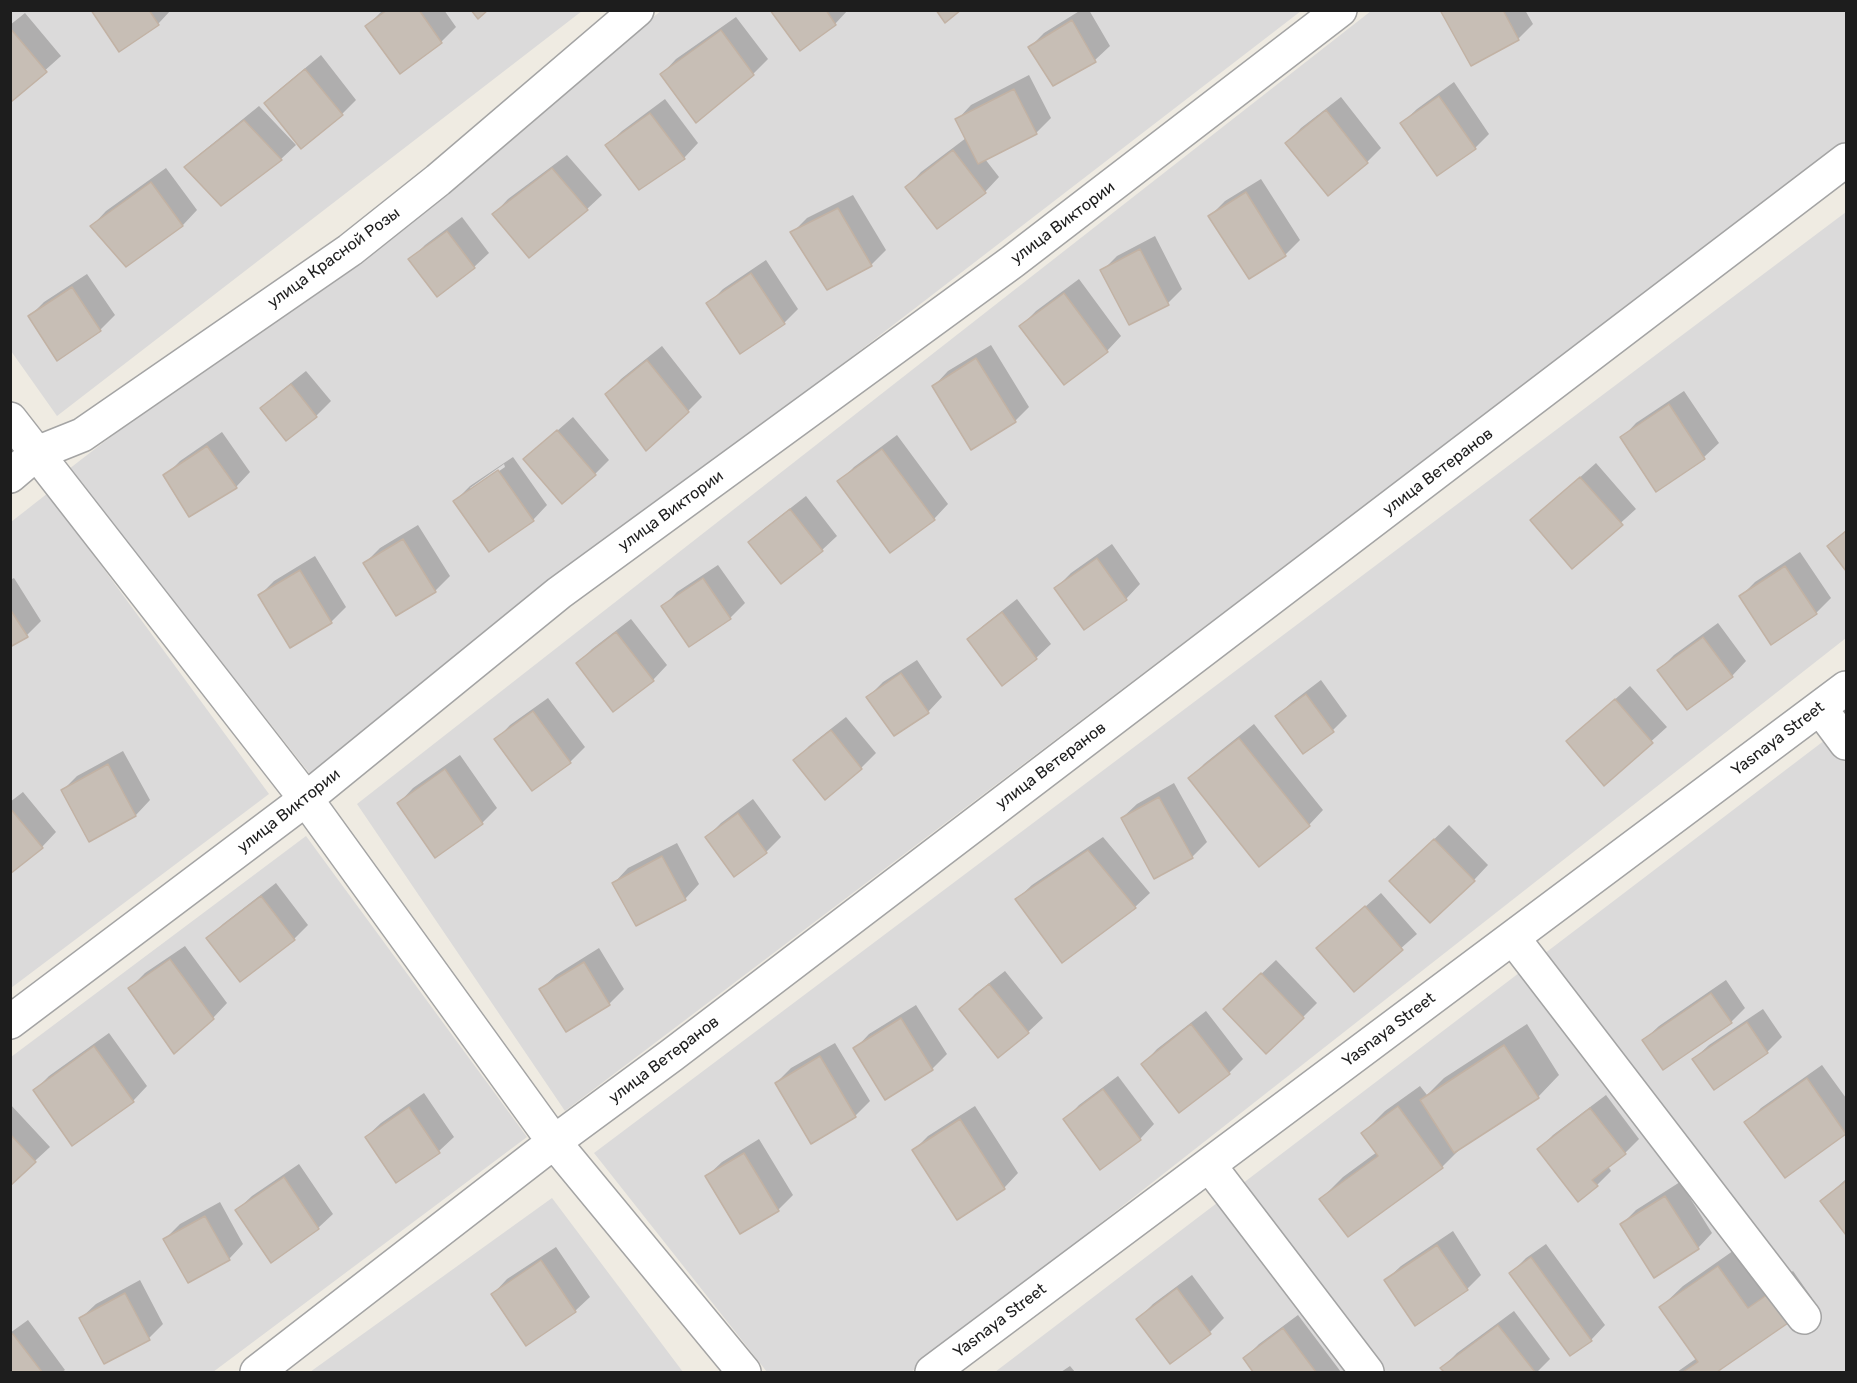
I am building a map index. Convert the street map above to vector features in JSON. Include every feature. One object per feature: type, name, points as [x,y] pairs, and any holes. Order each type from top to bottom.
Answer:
[{"type":"street","name":"улица Красной Розы","points":[[10,476],[37,453],[82,435],[350,250],[438,180],[637,10]]},
{"type":"street","name":"улица Виктории","points":[[10,1022],[306,799],[559,593],[1012,262],[1340,10]]},
{"type":"street","name":"улица Ветеранов","points":[[257,1372],[554,1142],[682,1048],[1846,160]]},
{"type":"street","points":[[10,419],[306,799],[554,1142],[744,1372]]},
{"type":"street","name":"Yasnaya Street","points":[[932,1372],[1846,688]]},
{"type":"street","points":[[1820,708],[1846,743]]},
{"type":"street","points":[[1513,938],[1804,1317]]},
{"type":"street","points":[[1209,1165],[1367,1372]]},
{"type":"shaded area","points":[[10,11],[582,11],[57,416],[11,351]]},
{"type":"shaded area","points":[[661,11],[1301,11],[310,774],[69,469]]},
{"type":"shaded area","points":[[1371,11],[1846,11],[1846,141],[565,1111],[357,804]]},
{"type":"shaded area","points":[[1846,212],[1846,638],[911,1372],[767,1372],[594,1153]]},
{"type":"shaded area","points":[[48,493],[269,794],[11,988],[11,522]]},
{"type":"shaded area","points":[[1846,724],[1846,1372],[995,1372]]},
{"type":"shaded area","points":[[306,836],[527,1137],[213,1372],[11,1372],[11,1057]]},
{"type":"shaded area","points":[[552,1198],[683,1372],[310,1372]]},
{"type":"building","points":[[91,10],[149,10],[159,25],[119,52]]},
{"type":"building","points":[[387,10],[419,10],[442,43],[400,74],[365,26]]},
{"type":"building","points":[[471,10],[488,10],[478,19]]},
{"type":"building","points":[[770,10],[826,10],[836,25],[800,51]]},
{"type":"building","points":[[936,10],[961,10],[945,23]]},
{"type":"building","points":[[1440,10],[1503,10],[1519,40],[1471,66]]},
{"type":"building","points":[[1072,20],[1096,62],[1053,86],[1028,47]]},
{"type":"building","points":[[10,28],[47,72],[11,102],[10,101]]},
{"type":"building","points":[[721,30],[754,75],[696,123],[660,74]]},
{"type":"building","points":[[305,69],[343,115],[301,149],[264,103]]},
{"type":"building","points":[[1014,89],[1037,134],[978,164],[955,119]]},
{"type":"building","points":[[1439,96],[1476,149],[1437,176],[1400,123]]},
{"type":"building","points":[[1326,110],[1368,163],[1328,196],[1285,143]]},
{"type":"building","points":[[650,113],[685,159],[639,190],[605,145]]},
{"type":"building","points":[[244,120],[282,160],[221,206],[184,167]]},
{"type":"building","points":[[953,150],[986,193],[937,229],[905,187]]},
{"type":"building","points":[[552,168],[588,210],[529,258],[492,214]]},
{"type":"building","points":[[151,182],[183,226],[126,267],[90,226]]},
{"type":"building","points":[[1246,192],[1286,256],[1249,279],[1208,216]]},
{"type":"building","points":[[838,208],[872,266],[827,290],[790,232]]},
{"type":"building","points":[[447,231],[475,268],[437,297],[408,259]]},
{"type":"building","points":[[1140,249],[1169,305],[1129,325],[1100,270]]},
{"type":"building","points":[[751,273],[785,324],[740,354],[706,303]]},
{"type":"building","points":[[72,287],[101,331],[57,361],[28,316]]},
{"type":"building","points":[[1064,293],[1108,352],[1064,385],[1019,326]]},
{"type":"building","points":[[976,358],[1016,422],[971,450],[932,386]]},
{"type":"building","points":[[647,360],[689,412],[646,451],[605,394]]},
{"type":"building","points":[[291,384],[317,417],[286,441],[260,408]]},
{"type":"building","points":[[1669,404],[1705,459],[1656,492],[1620,437]]},
{"type":"building","points":[[557,430],[596,475],[562,504],[523,459]]},
{"type":"building","points":[[207,446],[237,488],[189,517],[163,475]]},
{"type":"building","points":[[882,449],[935,520],[890,553],[837,481]]},
{"type":"building","points":[[498,470],[534,521],[489,552],[453,501]]},
{"type":"building","points":[[1580,477],[1623,525],[1572,569],[1530,520]]},
{"type":"building","points":[[790,509],[823,551],[781,584],[748,542]]},
{"type":"building","points":[[1846,531],[1846,571],[1827,546]]},
{"type":"building","points":[[403,539],[436,592],[396,616],[363,563]]},
{"type":"building","points":[[1097,558],[1127,600],[1084,630],[1054,588]]},
{"type":"building","points":[[1785,566],[1817,614],[1771,645],[1739,596]]},
{"type":"building","points":[[300,570],[332,623],[290,648],[258,595]]},
{"type":"building","points":[[703,578],[731,619],[689,647],[661,606]]},
{"type":"building","points":[[10,609],[28,637],[10,647]]},
{"type":"building","points":[[1002,612],[1037,659],[1002,686],[967,639]]},
{"type":"building","points":[[616,632],[654,681],[613,712],[576,663]]},
{"type":"building","points":[[1703,637],[1733,677],[1687,710],[1657,670]]},
{"type":"building","points":[[901,673],[929,713],[894,736],[866,697]]},
{"type":"building","points":[[1306,694],[1334,732],[1303,754],[1275,716]]},
{"type":"building","points":[[1615,699],[1653,743],[1604,786],[1566,741]]},
{"type":"building","points":[[533,711],[571,763],[532,791],[494,739]]},
{"type":"building","points":[[831,730],[862,769],[825,800],[793,760]]},
{"type":"building","points":[[1239,738],[1310,826],[1259,867],[1188,778]]},
{"type":"building","points":[[108,764],[136,816],[89,842],[61,790]]},
{"type":"building","points":[[445,769],[483,824],[435,858],[397,803]]},
{"type":"building","points":[[1159,797],[1193,858],[1154,879],[1121,818]]},
{"type":"building","points":[[10,808],[43,848],[10,874]]},
{"type":"building","points":[[738,813],[767,853],[734,877],[705,837]]},
{"type":"building","points":[[1434,839],[1475,881],[1430,923],[1389,881]]},
{"type":"building","points":[[1088,850],[1136,908],[1062,963],[1015,899]]},
{"type":"building","points":[[662,856],[686,900],[636,926],[612,883]]},
{"type":"building","points":[[261,896],[295,940],[240,982],[206,938]]},
{"type":"building","points":[[1365,906],[1403,950],[1354,992],[1316,948]]},
{"type":"building","points":[[170,959],[214,1019],[174,1054],[128,988]]},
{"type":"building","points":[[584,962],[610,1005],[566,1032],[539,989]]},
{"type":"building","points":[[1261,973],[1304,1018],[1266,1054],[1223,1009]]},
{"type":"building","points":[[989,984],[1029,1033],[998,1058],[959,1009]]},
{"type":"building","points":[[1711,993],[1732,1023],[1663,1070],[1642,1040]]},
{"type":"building","points":[[901,1018],[933,1070],[885,1100],[853,1048]]},
{"type":"building","points":[[1747,1022],[1768,1053],[1714,1090],[1692,1059]]},
{"type":"building","points":[[1191,1024],[1230,1074],[1179,1113],[1141,1064]]},
{"type":"building","points":[[1504,1045],[1539,1098],[1454,1153],[1420,1100]]},
{"type":"building","points":[[94,1046],[134,1102],[72,1146],[33,1090]]},
{"type":"building","points":[[820,1056],[856,1117],[811,1144],[775,1083]]},
{"type":"building","points":[[1807,1078],[1846,1134],[1785,1178],[1744,1122]]},
{"type":"building","points":[[1103,1089],[1141,1140],[1100,1170],[1063,1119]]},
{"type":"building","points":[[1398,1106],[1443,1168],[1348,1237],[1319,1199],[1378,1156],[1361,1133]]},
{"type":"building","points":[[409,1107],[440,1153],[396,1183],[365,1137]]},
{"type":"building","points":[[1590,1108],[1626,1154],[1592,1180],[1598,1186],[1578,1202],[1537,1149]]},
{"type":"building","points":[[960,1119],[1005,1189],[957,1220],[912,1150]]},
{"type":"building","points":[[10,1134],[36,1162],[10,1186]]},
{"type":"building","points":[[744,1153],[779,1211],[740,1234],[705,1176]]},
{"type":"building","points":[[284,1177],[319,1229],[271,1263],[235,1210]]},
{"type":"building","points":[[1846,1181],[1846,1235],[1820,1201]]},
{"type":"building","points":[[1665,1196],[1699,1249],[1654,1278],[1620,1224]]},
{"type":"building","points":[[205,1216],[230,1260],[188,1283],[163,1239]]},
{"type":"building","points":[[1437,1245],[1468,1290],[1415,1326],[1384,1280]]},
{"type":"building","points":[[1531,1257],[1592,1341],[1570,1356],[1509,1273]]},
{"type":"building","points":[[541,1260],[576,1312],[526,1346],[491,1294]]},
{"type":"building","points":[[1718,1266],[1748,1308],[1771,1292],[1791,1321],[1717,1372],[1683,1372],[1698,1362],[1659,1307]]},
{"type":"building","points":[[1177,1288],[1211,1334],[1170,1364],[1136,1319]]},
{"type":"building","points":[[125,1293],[150,1340],[104,1364],[79,1318]]},
{"type":"building","points":[[1498,1325],[1535,1372],[1444,1372],[1440,1368]]},
{"type":"building","points":[[1283,1328],[1316,1372],[1253,1372],[1243,1358]]},
{"type":"building","points":[[13,1334],[42,1372],[10,1372],[10,1335]]}]
